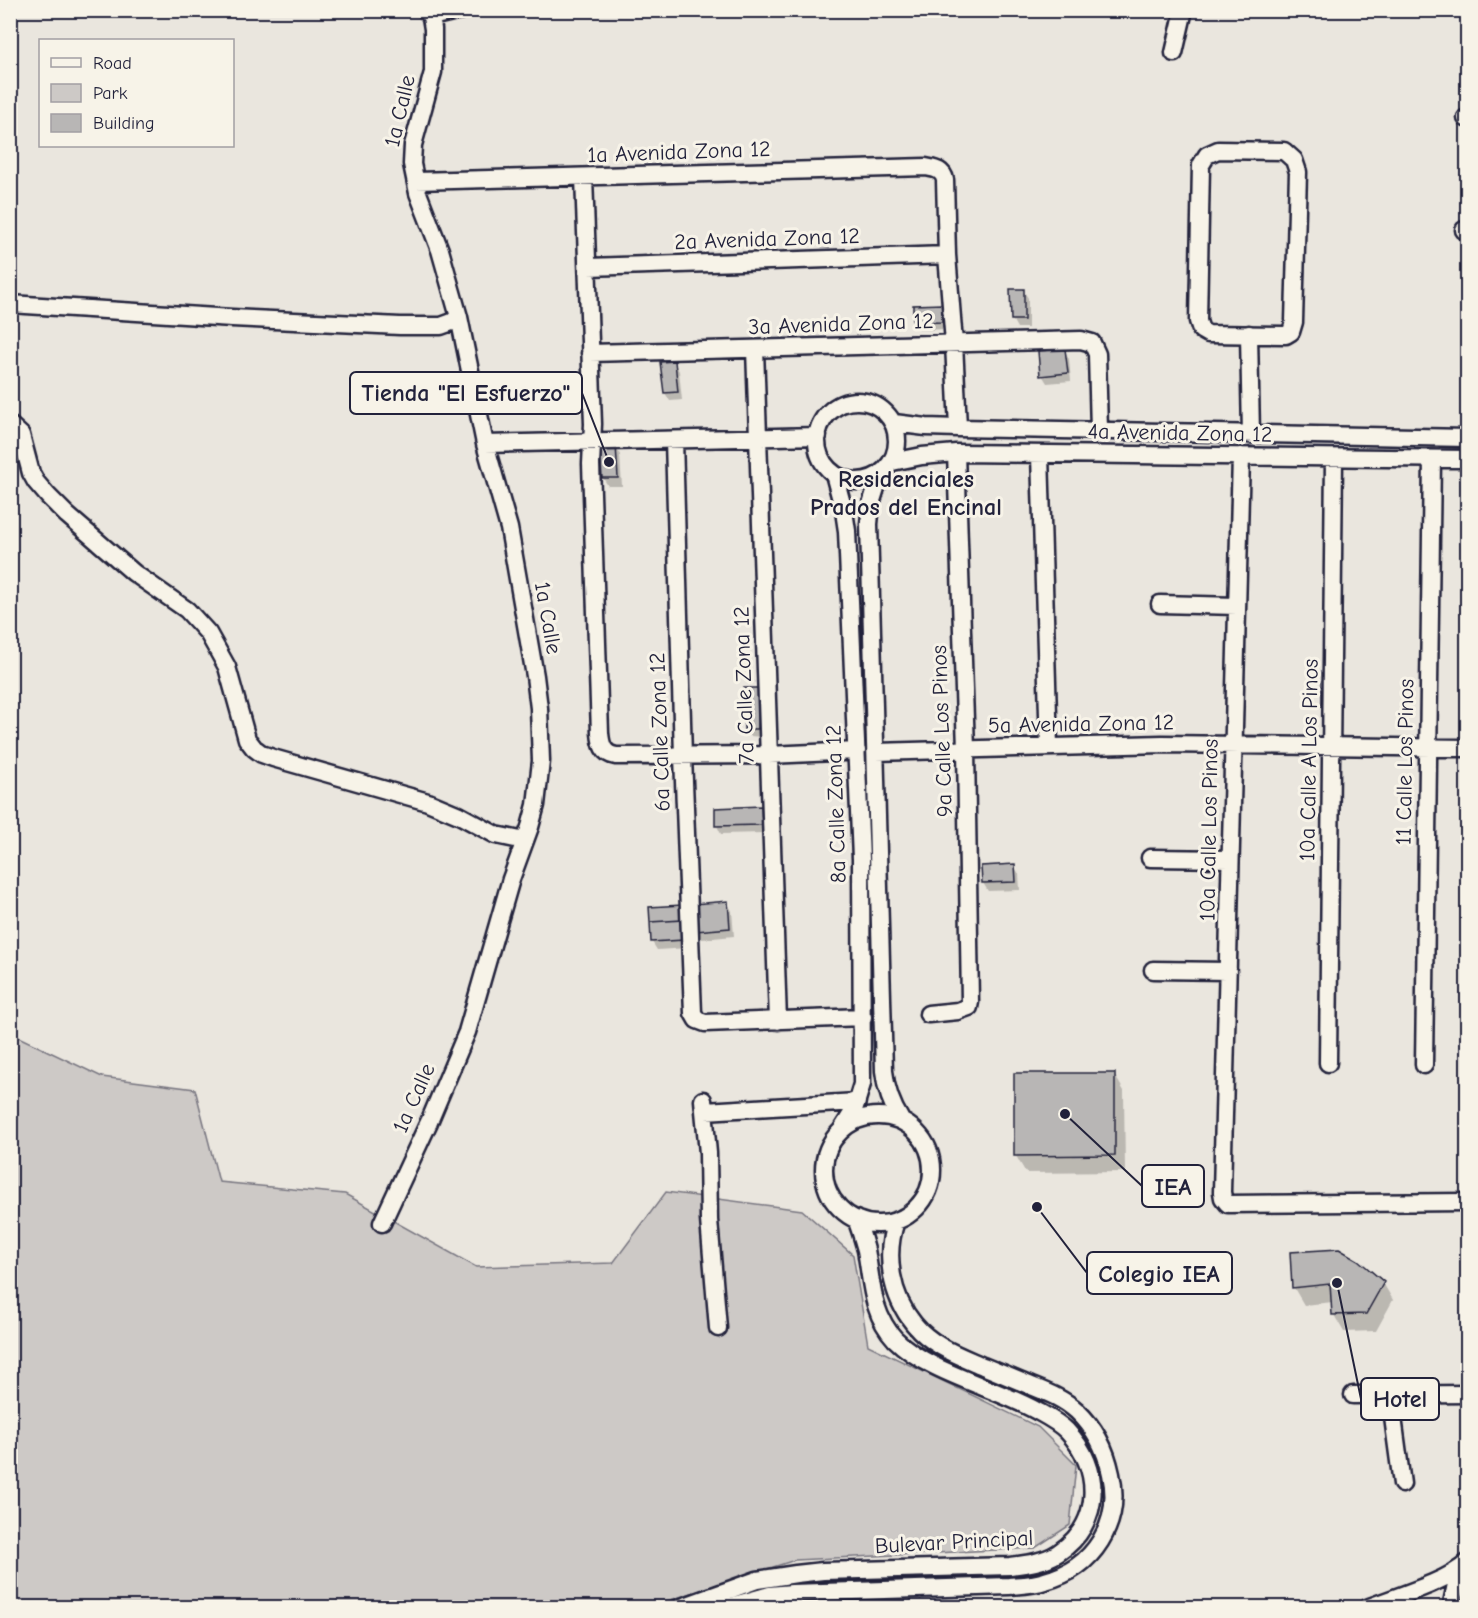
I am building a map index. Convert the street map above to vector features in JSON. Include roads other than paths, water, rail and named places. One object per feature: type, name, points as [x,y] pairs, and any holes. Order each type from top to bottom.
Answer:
[{"type":"street","points":[[429,14],[461,10]]},
{"type":"street","points":[[1174,53],[1184,10]]},
{"type":"street","name":"1a Calle","points":[[382,1222],[429,1122],[466,1032],[511,879],[530,827],[540,783],[539,708],[509,528],[485,444],[459,317],[440,250],[418,193],[412,164],[413,145],[433,72],[434,43],[429,14]]},
{"type":"street","points":[[1218,150],[1284,151],[1294,160],[1298,172],[1294,322],[1291,332],[1286,335],[1249,334],[1208,334],[1201,330],[1198,321],[1201,165],[1207,155],[1218,150]]},
{"type":"street","name":"1a Avenida Zona 12","points":[[416,181],[926,167],[938,169],[945,180],[947,255]]},
{"type":"street","points":[[584,177],[593,424],[591,464],[600,732],[603,747],[616,756],[769,755],[856,751]]},
{"type":"street","points":[[947,255],[958,428]]},
{"type":"street","name":"2a Avenida Zona 12","points":[[588,267],[947,255]]},
{"type":"street","points":[[10,304],[400,326],[441,326],[459,317]]},
{"type":"street","points":[[1249,334],[1251,435]]},
{"type":"street","name":"3a Avenida Zona 12","points":[[590,353],[1081,340],[1092,343],[1097,354],[1099,431]]},
{"type":"street","name":"7a Calle Zona 12","points":[[755,349],[778,1021]]},
{"type":"street","points":[[851,401],[863,401],[876,405],[894,423],[898,436],[897,449],[892,462],[880,475],[857,482],[845,480],[834,474],[820,458],[818,436],[821,424],[828,413],[838,405],[851,401]]},
{"type":"street","name":"4a Avenida Zona 12","points":[[894,423],[958,428],[1467,438]]},
{"type":"street","points":[[10,426],[21,435],[31,472],[48,496],[134,573],[187,610],[208,633],[227,667],[243,728],[254,748],[273,758],[428,802],[459,815],[496,836],[525,841]]},
{"type":"street","points":[[485,444],[818,436]]},
{"type":"street","name":"6a Calle Zona 12","points":[[674,440],[692,1008],[697,1020],[705,1023],[778,1021]]},
{"type":"street","name":"4a Avenida Zona 12","points":[[892,462],[956,453],[1467,459]]},
{"type":"street","name":"9a Calle Los Pinos","points":[[928,1014],[958,1011],[969,1007],[970,996],[966,749],[956,453]]},
{"type":"street","points":[[1040,455],[1049,747]]},
{"type":"street","name":"10a Calle Los Pinos","points":[[1240,456],[1223,1198],[1228,1204],[1467,1202]]},
{"type":"street","name":"10a Calle A Los Pinos","points":[[1328,1063],[1334,458]]},
{"type":"street","name":"11 Calle Los Pinos","points":[[1424,1065],[1432,459]]},
{"type":"street","name":"8a Calle Zona 12","points":[[834,474],[847,531],[861,858],[863,1076],[854,1110],[842,1129]]},
{"type":"street","name":"8a Calle Zona 12","points":[[880,475],[871,504],[869,524],[884,1071],[888,1095],[901,1120]]},
{"type":"street","points":[[1160,604],[1237,606]]},
{"type":"street","name":"5a Avenida Zona 12","points":[[876,752],[1145,744],[1467,748]]},
{"type":"street","points":[[1150,858],[1230,859]]},
{"type":"street","points":[[1153,970],[1228,971]]},
{"type":"street","points":[[778,1021],[862,1017]]},
{"type":"street","points":[[718,1328],[709,1221],[708,1153],[704,1105],[857,1102]]},
{"type":"street","points":[[870,1116],[886,1116],[901,1120],[914,1129],[924,1142],[930,1156],[932,1172],[928,1188],[921,1202],[896,1221],[882,1224],[856,1219],[836,1204],[828,1190],[824,1174],[825,1157],[831,1142],[842,1129],[855,1120],[870,1116]]},
{"type":"street","name":"Bulevar Principal","points":[[680,1608],[757,1580],[796,1574],[823,1571],[1028,1564],[1057,1554],[1073,1540],[1084,1524],[1093,1493],[1092,1477],[1082,1451],[1068,1432],[1025,1404],[934,1366],[896,1339],[885,1326],[872,1296],[866,1251],[856,1219]]},
{"type":"street","name":"Bulevar Principal","points":[[724,1608],[749,1600],[792,1593],[1009,1586],[1047,1581],[1071,1570],[1093,1553],[1107,1530],[1112,1516],[1114,1487],[1107,1457],[1095,1432],[1077,1411],[1056,1395],[936,1345],[912,1323],[897,1294],[892,1277],[891,1234],[896,1221]]},
{"type":"street","points":[[1353,1395],[1467,1394]]},
{"type":"street","points":[[1390,1395],[1402,1484]]},
{"type":"street","points":[[1367,1608],[1445,1578],[1463,1566]]},
{"type":"street","points":[[1451,1608],[1463,1566]]},
{"type":"place","name":"Tienda \"El Esfuerzo\"","points":[[609,462]]},
{"type":"place","name":"IEA","points":[[1065,1114]]},
{"type":"place","name":"Colegio IEA","points":[[1037,1207]]},
{"type":"place","name":"Hotel","points":[[1337,1283]]},
{"type":"district","name":"Residenciales Prados del Encinal","points":[[906,493]]}]
